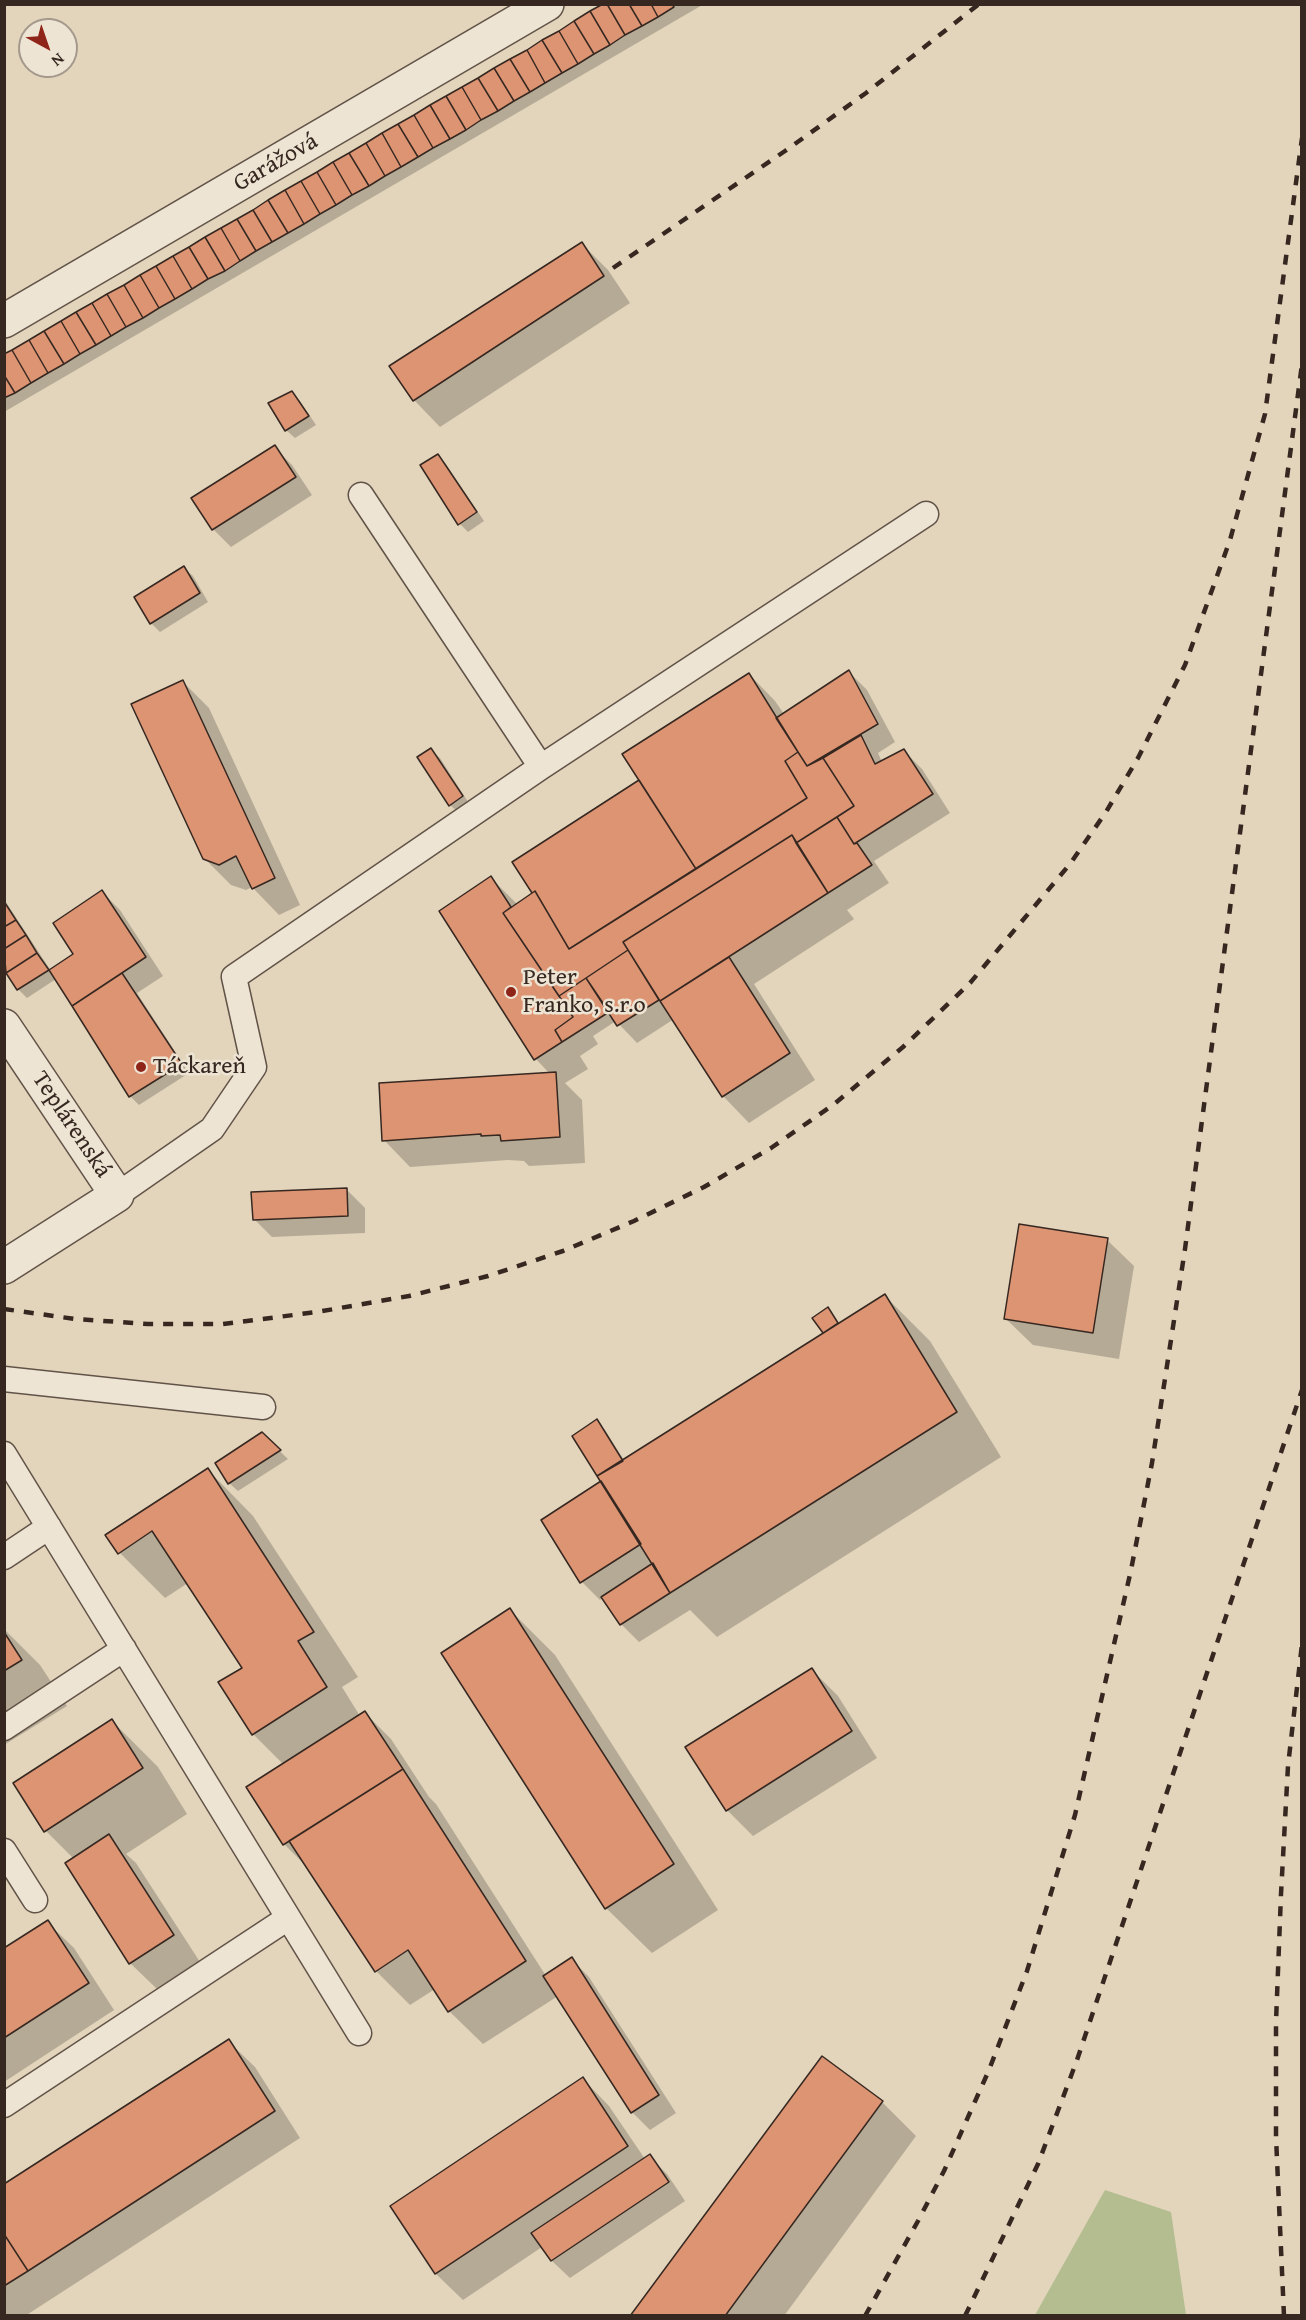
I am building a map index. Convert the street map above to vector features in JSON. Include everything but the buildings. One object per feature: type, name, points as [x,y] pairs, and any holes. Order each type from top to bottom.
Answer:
[{"type":"street","name":"Garážová","points":[[4,321],[547,4]]},
{"type":"street","name":"Teplárenská","points":[[4,1026],[117,1195]]},
{"type":"street","points":[[4,1267],[117,1195]]},
{"type":"lane","points":[[361,495],[541,767]]},
{"type":"lane","points":[[117,1195],[212,1129],[254,1067],[234,977],[541,767],[926,514]]},
{"type":"lane","points":[[4,1379],[263,1407]]},
{"type":"lane","points":[[4,1454],[359,2033]]},
{"type":"lane","points":[[4,1557],[49,1527]]},
{"type":"lane","points":[[4,1728],[124,1649]]},
{"type":"lane","points":[[4,1851],[35,1900]]},
{"type":"lane","points":[[4,2105],[288,1918]]},
{"type":"green space","points":[[1105,2190],[1171,2212],[1186,2315],[1035,2315]]},
{"type":"railway","points":[[613,268],[866,93],[979,4]]},
{"type":"railway","points":[[4,1309],[75,1319],[148,1324],[223,1324],[317,1312],[409,1296],[488,1276],[563,1251],[634,1221],[704,1187],[771,1148],[833,1105],[903,1047],[970,983],[1070,864],[1106,812],[1138,758],[1185,665],[1230,540],[1265,414],[1302,138]]},
{"type":"railway","points":[[865,2316],[944,2171],[989,2070],[1027,1971],[1075,1815],[1131,1570],[1152,1463],[1185,1249],[1302,364]]},
{"type":"railway","points":[[965,2316],[1038,2164],[1077,2060],[1302,1390]]},
{"type":"railway","points":[[1284,2316],[1276,2137],[1276,2022],[1288,1766],[1302,1644]]},
{"type":"place","name":"Peter Franko, s.r.o","points":[[511,992]]},
{"type":"place","name":"Táckareň","points":[[141,1067]]}]
